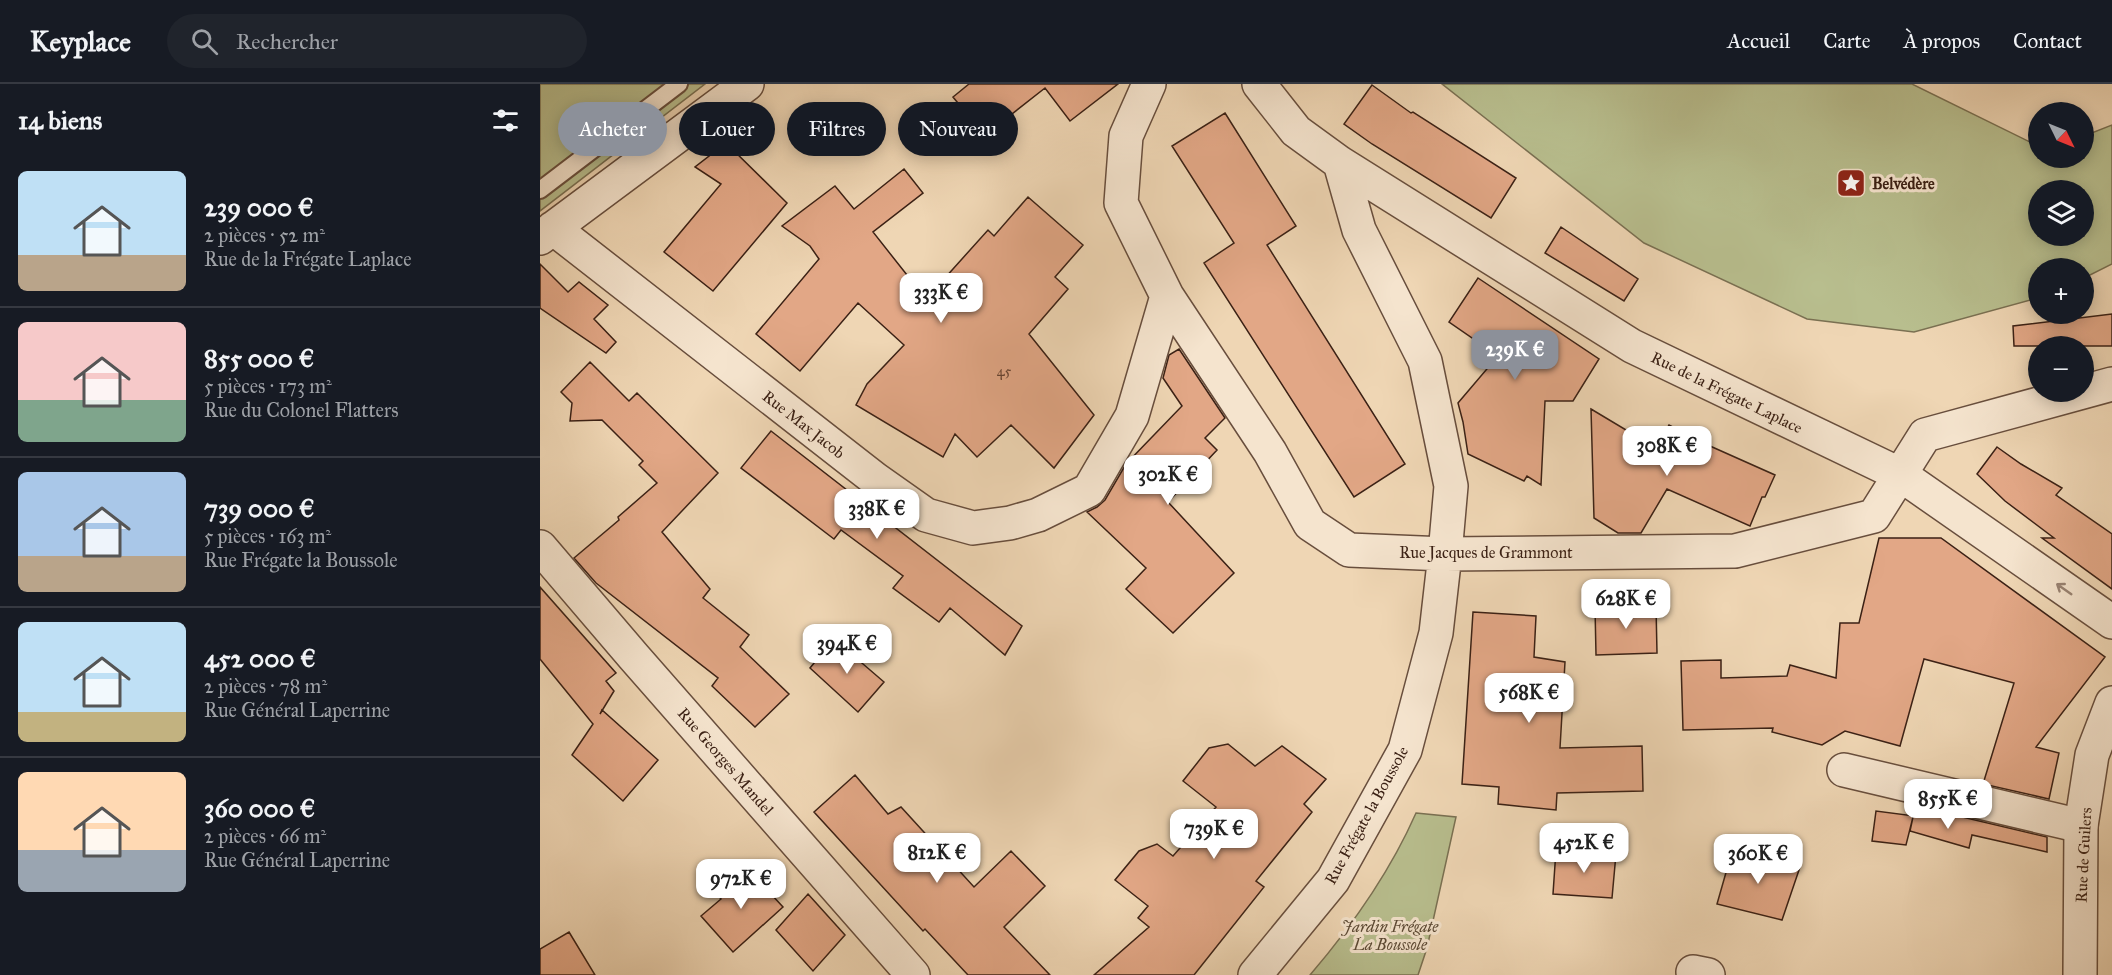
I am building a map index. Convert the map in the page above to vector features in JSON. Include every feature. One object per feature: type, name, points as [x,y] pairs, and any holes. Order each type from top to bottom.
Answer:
[{"type":"street","points":[[546,233],[747,84]]},
{"type":"street","name":"Rue Jacques de Grammont","points":[[1149,84],[1126,136],[1121,203],[1167,296],[1270,452],[1310,524],[1349,550],[1445,554],[1735,551],[1874,516],[1925,435],[2112,384]]},
{"type":"street","name":"Rue de la Frégate Laplace","points":[[1259,84],[1296,131],[1340,163],[1632,346],[1901,475],[2112,622]]},
{"type":"street","name":"Rue Frégate la Boussole","points":[[1255,975],[1333,880],[1405,750],[1436,633],[1445,554],[1451,486],[1425,361],[1359,230],[1340,163]]},
{"type":"street","name":"Rue Max Jacob","points":[[546,233],[917,509],[926,515],[973,528],[1010,523],[1038,515],[1089,489],[1132,416],[1167,296]]},
{"type":"street","name":"Rue Georges Mandel","points":[[540,547],[914,975]]},
{"type":"street","name":"Rue de Guilers","points":[[2080,975],[2081,826],[2092,755],[2112,703]]},
{"type":"street","points":[[1844,770],[2081,826]]},
{"type":"lane","points":[[540,190],[676,85]]},
{"type":"green space","points":[[540,84],[705,84],[667,113],[667,102],[558,102],[558,156],[611,156],[540,211]]},
{"type":"green space","points":[[1442,84],[1912,84],[2028,141],[2028,168],[2094,168],[2094,132],[2112,125],[2112,264],[2094,273],[2094,258],[2028,258],[2028,301],[1914,332],[1807,319],[1644,243]]},
{"type":"green space","name":"Jardin Frégate La Boussole","points":[[1416,813],[1456,817],[1427,948],[1418,975],[1310,975],[1369,898],[1406,835]]},
{"type":"building","points":[[969,84],[1118,84],[1070,121],[1045,88],[1018,109],[1018,102],[957,102],[953,97]]},
{"type":"building","points":[[1372,85],[1411,113],[1413,112],[1516,178],[1491,218],[1344,124]]},
{"type":"building","points":[[1225,113],[1296,226],[1267,245],[1405,464],[1354,497],[1204,263],[1234,243],[1172,146]]},
{"type":"building","points":[[709,156],[739,156],[787,203],[713,291],[664,252],[721,184],[695,167]]},
{"type":"building","points":[[904,169],[923,193],[873,232],[926,299],[988,230],[994,236],[1028,197],[1083,245],[1055,277],[1068,289],[1029,334],[1094,415],[1054,468],[1011,425],[977,457],[955,434],[943,457],[856,405],[867,384],[904,345],[858,303],[800,371],[756,334],[819,259],[810,246],[782,226],[835,186],[854,209]]},
{"type":"building","points":[[1561,227],[1638,279],[1624,301],[1545,253]]},
{"type":"building","points":[[540,264],[568,292],[579,282],[608,305],[594,319],[616,342],[606,353],[540,308]]},
{"type":"building","points":[[1478,278],[1599,359],[1573,401],[1545,401],[1541,485],[1527,476],[1524,481],[1468,454],[1458,403],[1498,356],[1449,322]]},
{"type":"building","points":[[2112,314],[2112,346],[2094,346],[2094,336],[2028,336],[2028,346],[2014,346],[2013,326],[2094,324],[2094,316]]},
{"type":"building","points":[[1179,349],[1225,418],[1205,438],[1217,450],[1168,502],[1234,573],[1173,633],[1126,589],[1146,568],[1087,512],[1105,500],[1126,464],[1182,406],[1163,378],[1169,355]]},
{"type":"building","points":[[590,362],[629,401],[637,393],[718,473],[662,532],[710,589],[703,598],[749,635],[740,647],[789,694],[755,727],[712,686],[718,678],[596,583],[574,558],[619,520],[618,517],[657,483],[639,465],[643,461],[602,420],[570,421],[572,403],[561,392]]},
{"type":"building","points":[[1591,409],[1656,448],[1669,425],[1775,475],[1765,497],[1762,497],[1750,526],[1667,489],[1641,533],[1618,533],[1594,518]]},
{"type":"building","points":[[771,431],[1022,626],[1005,655],[950,608],[939,622],[893,588],[903,576],[841,530],[834,539],[741,468]]},
{"type":"building","points":[[1997,447],[2062,488],[2056,495],[2112,534],[2112,589],[2042,538],[2054,538],[2005,501],[1977,474]]},
{"type":"building","points":[[1879,538],[1941,538],[2105,657],[2036,747],[2059,753],[2049,799],[1983,784],[2014,683],[1924,659],[1900,746],[1845,731],[1822,745],[1772,732],[1773,728],[1683,730],[1681,661],[1721,660],[1721,678],[1787,676],[1790,665],[1836,678],[1840,623],[1859,623]]},
{"type":"building","points":[[540,587],[616,673],[606,681],[614,691],[602,710],[658,760],[623,801],[572,755],[593,724],[540,659]]},
{"type":"building","points":[[1656,606],[1657,653],[1596,655],[1595,607]]},
{"type":"building","points":[[1473,612],[1536,616],[1534,657],[1565,662],[1560,748],[1642,746],[1643,791],[1557,793],[1556,810],[1498,804],[1499,787],[1462,784]]},
{"type":"building","points":[[834,639],[884,682],[858,712],[810,668]]},
{"type":"building","points":[[1228,744],[1255,766],[1282,746],[1326,779],[1304,804],[1312,812],[1256,881],[1264,887],[1194,975],[1094,975],[1149,927],[1138,918],[1148,906],[1115,880],[1139,851],[1157,844],[1173,856],[1216,807],[1183,781],[1209,748]]},
{"type":"building","points":[[855,775],[888,814],[901,807],[974,887],[1011,851],[1045,886],[1004,927],[1050,975],[968,975],[925,929],[923,931],[814,812]]},
{"type":"building","points":[[1916,806],[2047,837],[2047,852],[1972,835],[1969,848],[1910,831],[1913,817],[1906,845],[1872,841],[1876,811],[1914,816]]},
{"type":"building","points":[[1733,848],[1800,867],[1782,920],[1717,904]]},
{"type":"building","points":[[1556,850],[1616,854],[1612,898],[1553,894]]},
{"type":"building","points":[[746,867],[783,907],[733,952],[701,916],[721,899],[716,893]]},
{"type":"building","points":[[808,894],[845,935],[813,971],[776,930]]},
{"type":"building","points":[[569,932],[595,975],[540,975],[540,949]]},
{"type":"place","name":"Belvédère","points":[[1851,183]]}]
